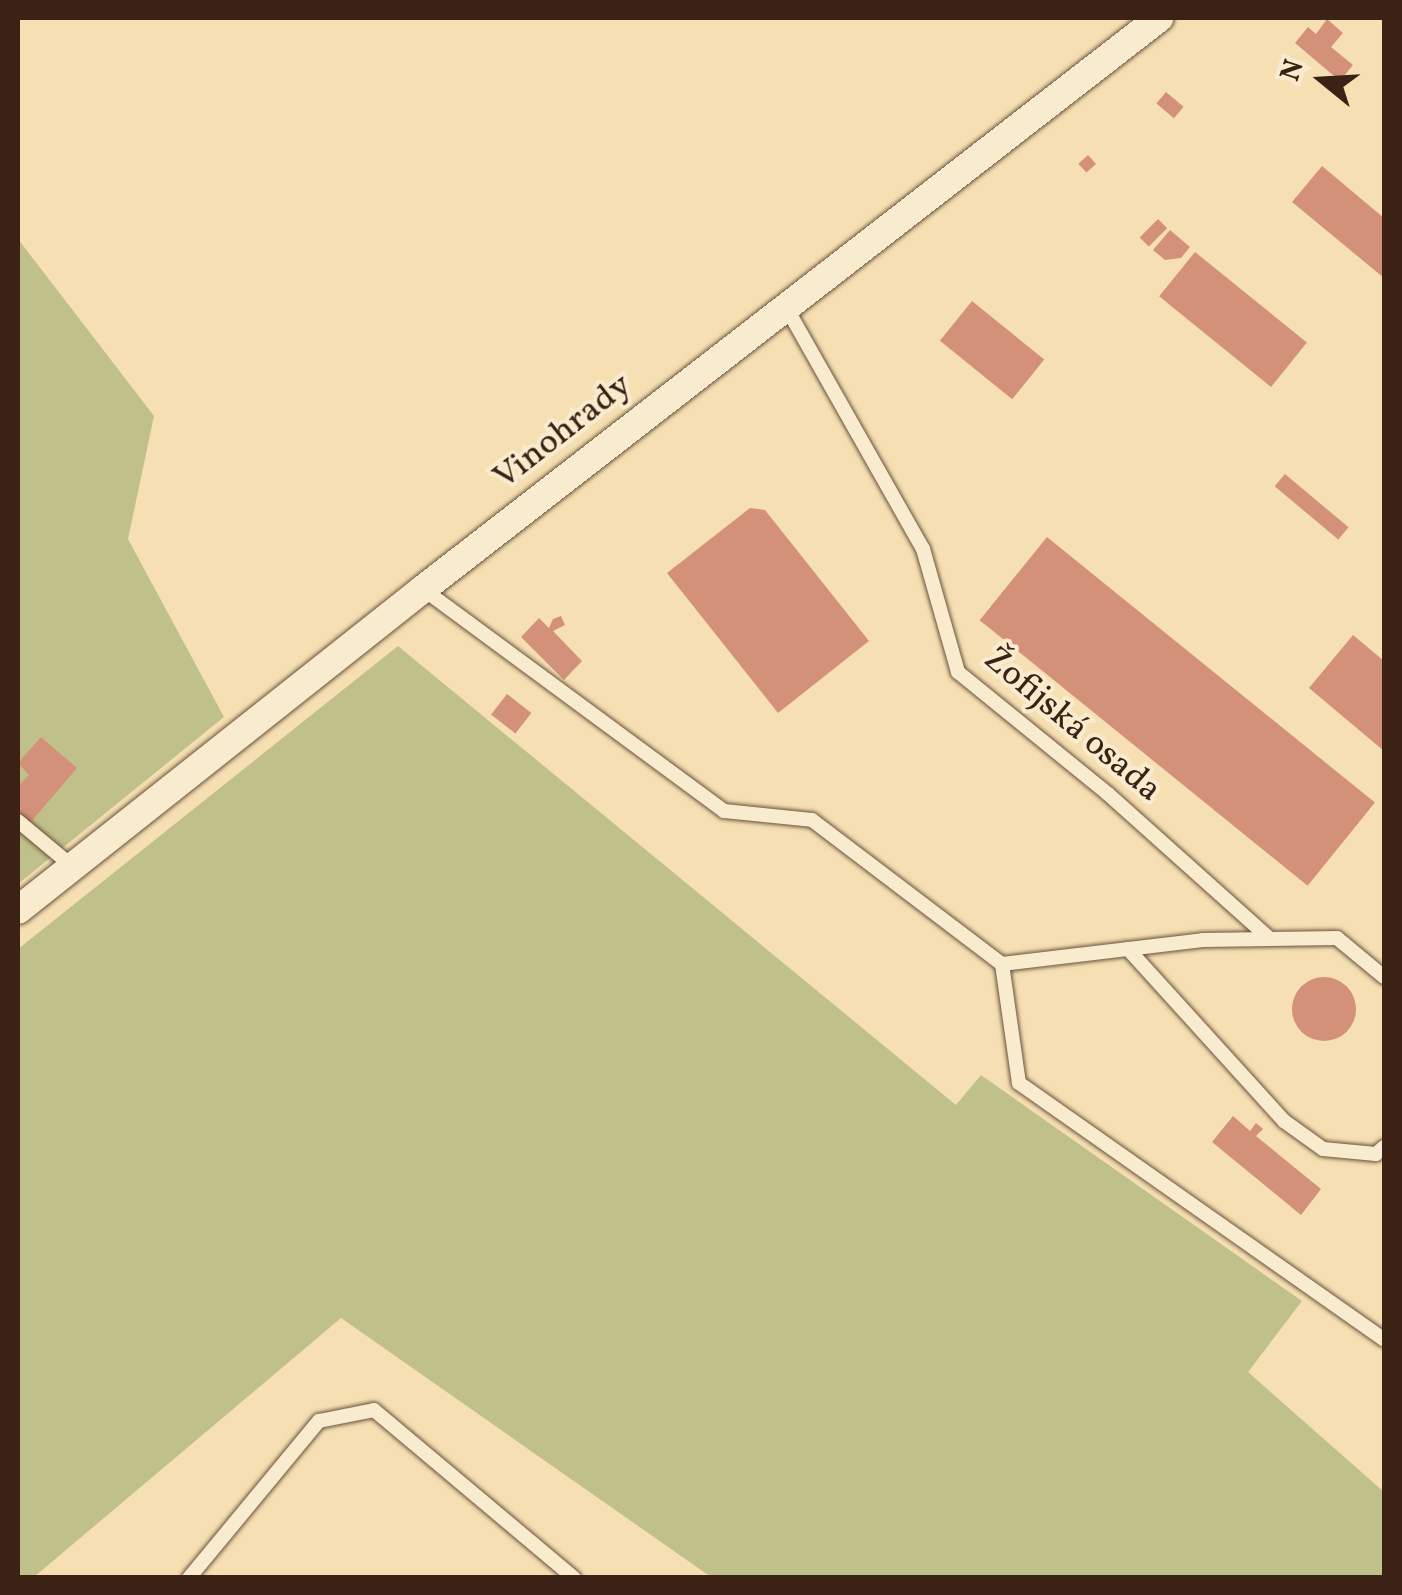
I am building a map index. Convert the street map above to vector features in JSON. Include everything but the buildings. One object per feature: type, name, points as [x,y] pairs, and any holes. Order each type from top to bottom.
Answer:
[{"type":"street","name":"Vinohrady","points":[[18,910],[423,589],[1159,18]]},
{"type":"lane","name":"Žofijská osada","points":[[786,307],[923,549],[958,672],[1108,794],[1268,937]]},
{"type":"lane","points":[[423,589],[724,811],[812,820],[1002,964],[1268,937],[1337,938],[1384,977]]},
{"type":"lane","points":[[18,821],[72,867]]},
{"type":"lane","points":[[1128,949],[1284,1121],[1323,1148],[1376,1154],[1384,1147]]},
{"type":"lane","points":[[1002,964],[1019,1083],[1384,1340]]},
{"type":"lane","points":[[189,1578],[320,1421],[374,1410],[574,1578]]},
{"type":"green space","points":[[18,239],[154,416],[128,539],[224,717],[18,884]]},
{"type":"green space","points":[[398,646],[956,1105],[981,1075],[1302,1301],[1248,1372],[1384,1492],[1384,1577],[711,1577],[341,1318],[34,1577],[18,1577],[18,949]]}]
